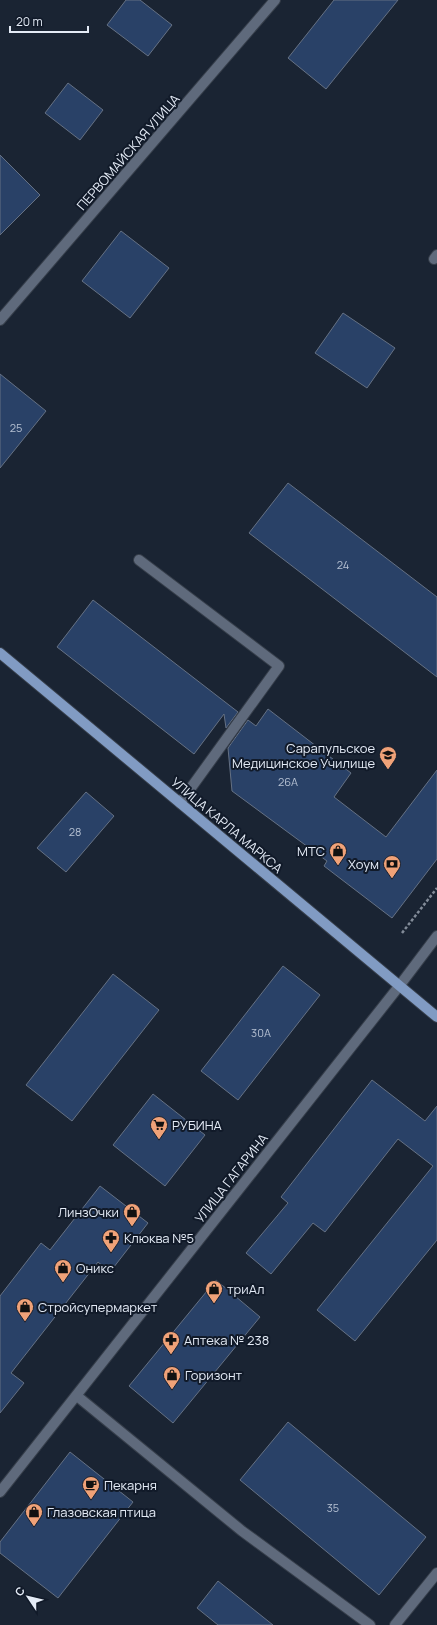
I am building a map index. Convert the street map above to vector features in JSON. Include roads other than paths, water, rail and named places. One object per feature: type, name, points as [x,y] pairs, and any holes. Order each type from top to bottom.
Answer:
[{"type":"main road","name":"УЛИЦА КАРЛА МАРКСА","points":[[0,653],[437,1017]]},
{"type":"street","name":"ПЕРВОМАЙСКАЯ УЛИЦА","points":[[0,320],[275,0]]},
{"type":"street","points":[[139,560],[279,666],[180,803]]},
{"type":"street","name":"УЛИЦА ГАГАРИНА","points":[[0,1492],[77,1396],[437,936]]},
{"type":"street","points":[[77,1396],[242,1531],[370,1625]]},
{"type":"street","points":[[395,1625],[437,1573]]},
{"type":"place","name":"Сарапульское Медицинское Училище","points":[[388,770]]},
{"type":"place","name":"МТС","points":[[338,866]]},
{"type":"place","name":"Хоум","points":[[392,879]]},
{"type":"place","name":"РУБИНА","points":[[159,1140]]},
{"type":"place","name":"ЛинзОчки","points":[[132,1227]]},
{"type":"place","name":"Клюква №5","points":[[111,1253]]},
{"type":"place","name":"Оникс","points":[[63,1283]]},
{"type":"place","name":"триАл","points":[[214,1304]]},
{"type":"place","name":"Стройсупермаркет","points":[[25,1322]]},
{"type":"place","name":"Аптека № 238","points":[[171,1355]]},
{"type":"place","name":"Горизонт","points":[[172,1390]]},
{"type":"place","name":"Пекарня","points":[[91,1500]]},
{"type":"place","name":"Глазовская птица","points":[[34,1527]]}]
